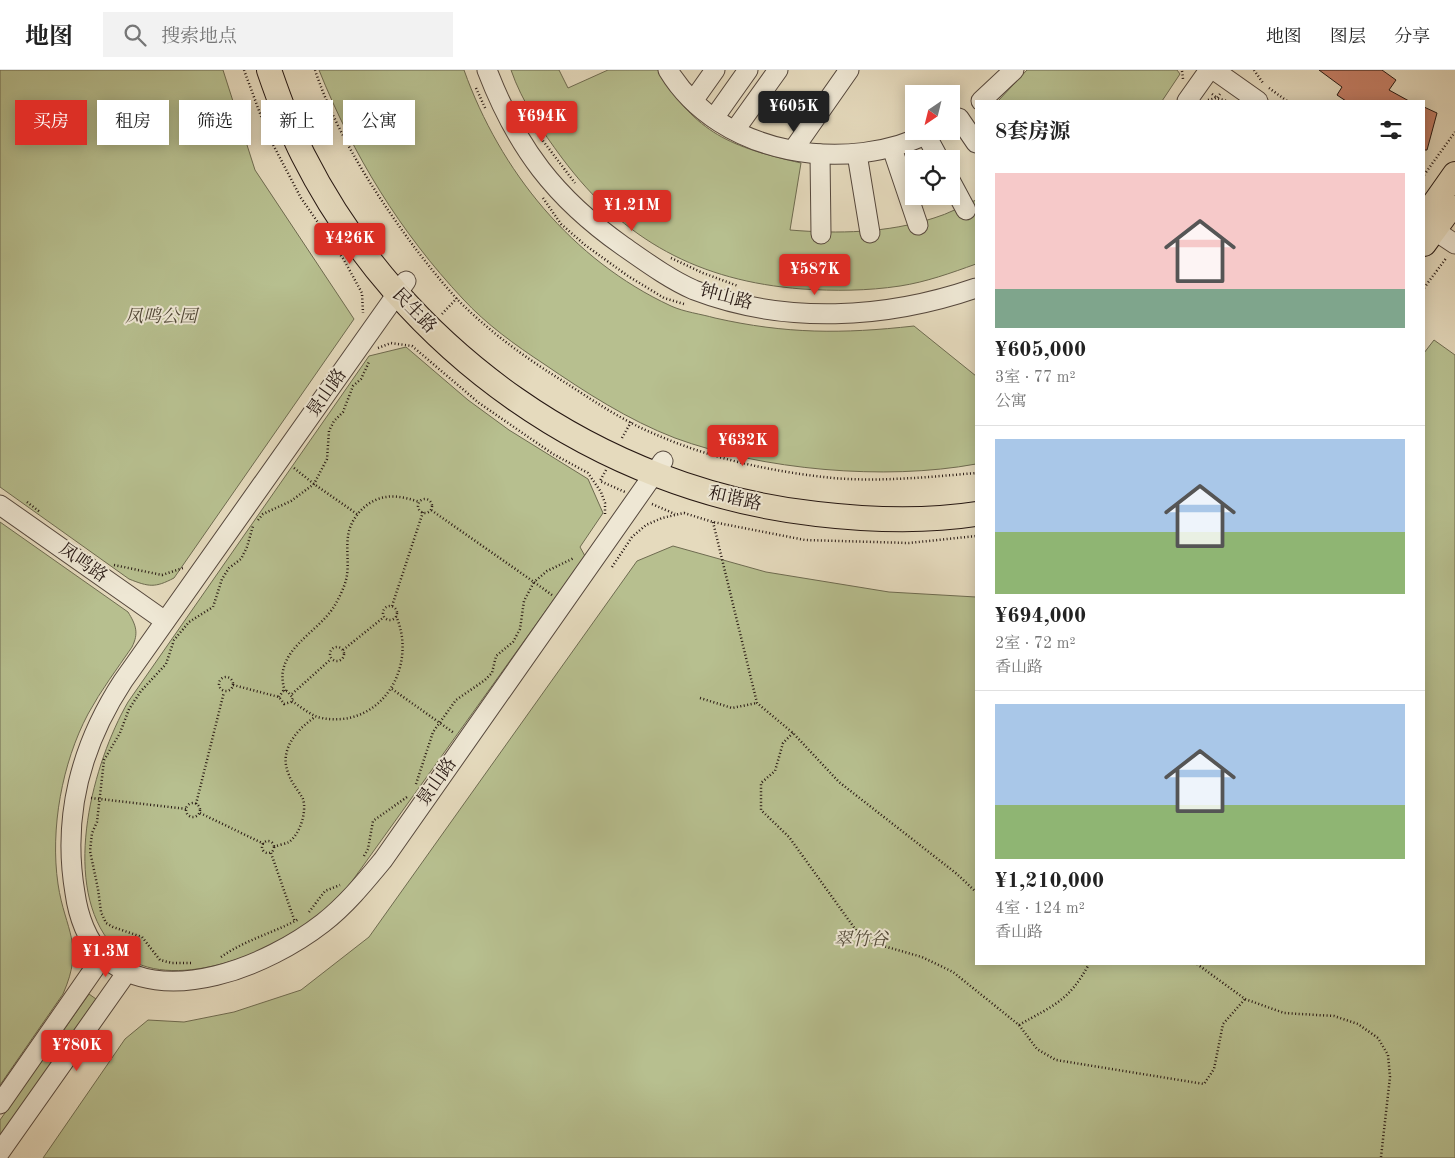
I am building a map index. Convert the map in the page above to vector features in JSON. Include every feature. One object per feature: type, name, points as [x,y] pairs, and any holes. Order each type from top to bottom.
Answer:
[{"type":"main road","name":"民生路","points":[[269,70],[302,154],[327,198],[401,288],[464,360],[519,394]]},
{"type":"main road","name":"民生路","points":[[285,70],[297,106],[316,148],[401,288]]},
{"type":"main road","points":[[1428,226],[1455,174]]},
{"type":"main road","points":[[1428,226],[1455,201]]},
{"type":"main road","name":"和谐路","points":[[519,394],[570,435],[612,457],[658,468],[795,497],[885,504],[975,498]]},
{"type":"main road","name":"和谐路","points":[[658,468],[705,493],[793,512],[884,519],[975,514]]},
{"type":"street","name":"钟山路","points":[[486,70],[497,97],[528,151],[552,184],[589,222],[662,263],[694,289],[740,304],[803,313],[870,313],[937,301],[975,288]]},
{"type":"street","points":[[668,70],[693,101],[714,118],[764,143],[820,154],[856,154],[892,148],[912,140]]},
{"type":"street","points":[[693,101],[715,70]]},
{"type":"street","points":[[714,118],[748,70]]},
{"type":"street","points":[[735,130],[778,70]]},
{"type":"street","points":[[793,150],[849,70]]},
{"type":"street","points":[[982,100],[1014,70]]},
{"type":"street","points":[[1188,100],[1209,70]]},
{"type":"street","points":[[1214,70],[1257,100]]},
{"type":"street","points":[[960,116],[975,106]]},
{"type":"street","points":[[960,125],[975,142]]},
{"type":"street","points":[[892,148],[918,225]]},
{"type":"street","points":[[820,154],[821,234]]},
{"type":"street","points":[[856,154],[870,233]]},
{"type":"street","points":[[960,199],[966,210]]},
{"type":"street","points":[[1428,226],[1455,244]]},
{"type":"street","name":"景山路","points":[[401,288],[107,705],[93,733],[82,764],[74,796],[70,855],[78,910],[89,938],[103,956],[127,972],[158,980],[185,981],[211,977],[268,956],[298,930],[323,923],[363,885],[658,468]]},
{"type":"street","name":"凤鸣路","points":[[0,505],[165,622]]},
{"type":"street","points":[[0,1104],[103,956]]},
{"type":"street","points":[[0,1152],[127,972]]},
{"type":"path","points":[[315,70],[346,142],[402,230],[436,274],[482,322],[510,345],[539,367],[602,406],[657,435],[750,464],[792,472],[835,478],[910,479],[975,473]]},
{"type":"path","points":[[1254,70],[1264,85],[1286,100]]},
{"type":"path","points":[[517,97],[545,144],[580,188]]},
{"type":"path","points":[[1208,100],[1216,98],[1223,100]]},
{"type":"path","points":[[1425,175],[1455,132]]},
{"type":"path","points":[[344,260],[362,293],[363,314]]},
{"type":"path","points":[[1425,287],[1445,261]]},
{"type":"path","points":[[662,263],[703,274],[740,287]]},
{"type":"path","points":[[373,350],[392,343],[412,346],[479,403],[553,454],[588,473],[595,481],[605,503],[606,512],[601,520]]},
{"type":"path","points":[[199,962],[172,963],[160,960],[142,937],[113,928],[106,923],[101,912],[90,851],[92,833],[97,822],[104,760],[120,733],[129,710],[141,691],[166,664],[174,640],[189,622],[213,607],[222,579],[229,568],[241,559],[247,547],[253,526],[263,514],[291,501],[314,484],[327,460],[332,426],[344,412],[352,386],[362,379],[371,355]]},
{"type":"path","points":[[281,457],[314,484],[357,514]]},
{"type":"path","points":[[285,691],[281,675],[288,654],[302,638],[320,625],[335,605],[346,581],[349,530],[357,514],[368,504],[386,496],[420,502],[429,501],[432,506],[430,510]]},
{"type":"path","points":[[27,502],[46,518]]},
{"type":"path","points":[[420,502],[418,507],[423,512]]},
{"type":"path","points":[[430,510],[564,603]]},
{"type":"path","points":[[423,512],[430,510]]},
{"type":"path","points":[[392,606],[423,512]]},
{"type":"path","points":[[612,567],[632,537],[646,525],[684,513],[713,522],[805,540],[853,543],[909,543],[975,536]]},
{"type":"path","points":[[713,522],[757,703],[793,733],[839,782],[957,874],[975,891]]},
{"type":"path","points":[[414,790],[433,732],[456,700],[492,673],[496,656],[513,642],[520,629],[524,601],[534,582],[547,571],[573,559],[579,552]]},
{"type":"path","points":[[109,565],[120,565],[141,572],[162,575],[189,564]]},
{"type":"path","points":[[292,700],[316,716],[339,720],[360,716],[381,702],[399,672],[403,652],[396,609],[392,606]]},
{"type":"path","points":[[343,650],[384,617],[385,608],[392,606]]},
{"type":"path","points":[[384,617],[392,620],[396,616]]},
{"type":"path","points":[[331,659],[330,653],[334,648],[343,650]]},
{"type":"path","points":[[331,659],[335,662],[341,661],[345,655],[343,650]]},
{"type":"path","points":[[292,700],[292,694],[331,659]]},
{"type":"path","points":[[224,692],[218,686],[221,679],[229,678],[233,685],[279,697],[284,704],[292,700]]},
{"type":"path","points":[[224,692],[230,691],[233,685]]},
{"type":"path","points":[[391,688],[466,742]]},
{"type":"path","points":[[285,691],[292,694]]},
{"type":"path","points":[[279,697],[285,691]]},
{"type":"path","points":[[196,804],[224,692]]},
{"type":"path","points":[[700,698],[732,708],[757,703]]},
{"type":"path","points":[[298,930],[271,853],[274,847],[289,842],[297,832],[303,817],[304,801],[288,775],[286,761],[287,746],[306,723],[316,716]]},
{"type":"path","points":[[793,733],[783,742],[775,771],[761,783],[761,810],[789,837],[858,933],[873,943],[922,957],[953,972],[1019,1025],[1037,1049],[1056,1060],[1204,1084],[1214,1069],[1223,1024],[1245,999]]},
{"type":"path","points":[[74,796],[187,809]]},
{"type":"path","points":[[363,857],[368,849],[373,820],[408,796]]},
{"type":"path","points":[[187,809],[190,805],[196,804]]},
{"type":"path","points":[[196,804],[200,808],[200,813]]},
{"type":"path","points":[[187,809],[188,815],[192,817],[200,813]]},
{"type":"path","points":[[200,813],[264,844],[270,842],[274,847]]},
{"type":"path","points":[[264,844],[263,851],[271,853]]},
{"type":"path","points":[[306,915],[325,891],[342,884]]},
{"type":"path","points":[[298,930],[301,918]]},
{"type":"path","points":[[217,959],[232,949],[270,934],[298,930]]},
{"type":"path","points":[[1019,1025],[1064,1000],[1080,981],[1088,965]]},
{"type":"path","points":[[1199,965],[1245,999],[1284,1013],[1334,1016],[1358,1024],[1378,1038],[1388,1054],[1390,1077],[1381,1157]]},
{"type":"green space","name":"凤鸣公园","points":[[0,70],[223,70],[233,100],[179,100],[179,145],[247,145],[255,170],[354,319],[174,578],[162,584],[147,585],[129,579],[0,487]]},
{"type":"green space","points":[[319,70],[464,70],[479,107],[498,143],[519,177],[544,209],[571,238],[602,264],[635,287],[671,306],[687,311],[766,327],[790,330],[838,331],[914,326],[975,375],[975,464],[903,472],[864,472],[784,465],[709,449],[675,438],[640,423],[591,395],[501,334],[472,308],[440,273],[399,220],[354,145],[415,145],[415,100],[343,100],[343,124]]},
{"type":"green space","points":[[511,70],[559,70],[568,88],[608,70],[658,70],[672,92],[687,109],[701,123],[718,135],[754,151],[801,163],[790,230],[845,232],[899,227],[939,216],[975,200],[975,264],[938,277],[900,286],[839,290],[802,289],[765,284],[730,277],[697,266],[667,252],[638,234],[611,212],[586,187],[540,127]]},
{"type":"green space","points":[[1027,70],[1177,70],[1180,74],[1163,100],[999,100]]},
{"type":"green space","name":"翠竹谷","points":[[1434,340],[1455,355],[1455,1158],[43,1158],[125,1039],[148,1020],[184,1022],[234,1012],[301,990],[369,937],[637,561],[673,546],[766,572],[889,592],[975,597],[975,965],[1425,965],[1425,352]]},
{"type":"green space","points":[[406,347],[468,400],[509,430],[588,479],[603,513],[580,547],[585,556],[350,884],[330,904],[301,929],[273,945],[250,955],[198,969],[172,971],[147,967],[126,957],[108,940],[94,914],[87,885],[85,854],[88,821],[94,788],[115,727],[128,702],[369,356]]},
{"type":"green space","points":[[0,522],[128,612],[135,625],[136,633],[132,647],[98,696],[79,733],[71,754],[60,797],[57,819],[56,863],[61,900],[73,950],[69,977],[63,994],[0,1085]]},
{"type":"green space","points":[[89,994],[96,999],[0,1136],[0,1120]]},
{"type":"building","points":[[1319,70],[1382,70],[1396,80],[1389,90],[1407,100],[1344,100],[1337,95],[1342,87]]},
{"type":"building","points":[[1425,107],[1437,113],[1427,150],[1425,150]]}]
